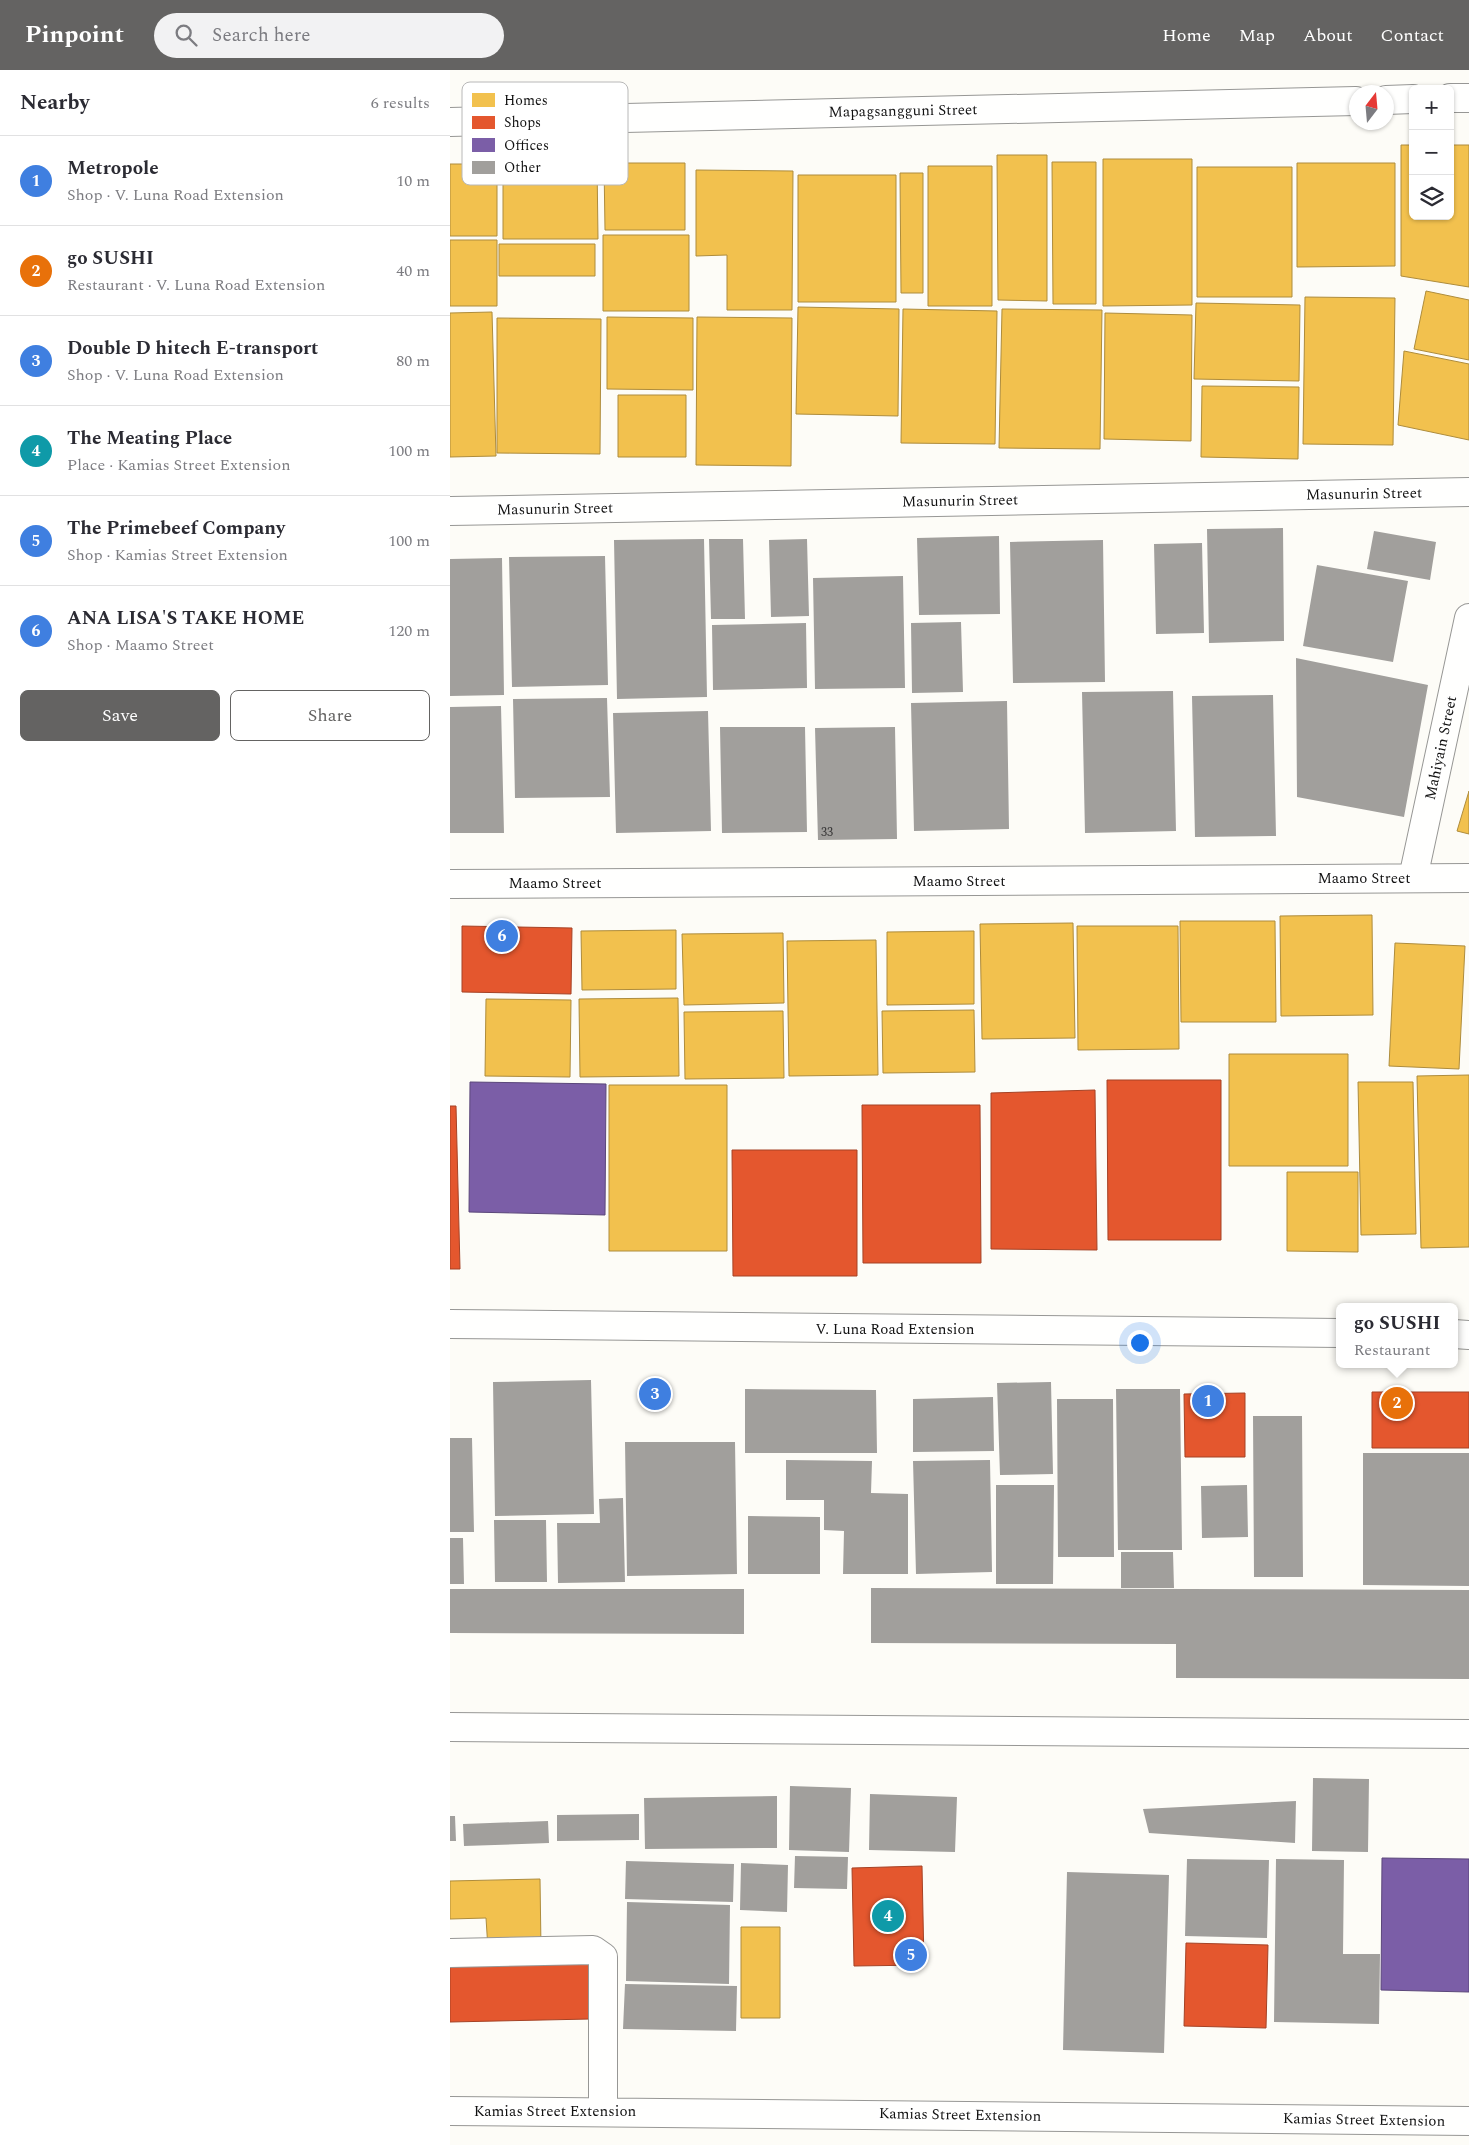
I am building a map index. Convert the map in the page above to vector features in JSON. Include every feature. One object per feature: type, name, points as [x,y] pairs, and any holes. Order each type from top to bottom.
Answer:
[{"type":"street","points":[[1454,98],[1469,98]]},
{"type":"street","points":[[1394,100],[1409,99]]},
{"type":"street","name":"Mapagsangguni Street","points":[[628,118],[1349,101]]},
{"type":"street","name":"Masunurin Street","points":[[450,511],[1469,492]]},
{"type":"street","name":"Mahiyain Street","points":[[1413,878],[1469,618]]},
{"type":"street","name":"Maamo Street","points":[[450,884],[1469,878]]},
{"type":"street","name":"V. Luna Road Extension","points":[[450,1324],[1336,1333]]},
{"type":"street","points":[[450,1727],[1469,1734]]},
{"type":"street","points":[[450,1953],[594,1950],[599,1952],[603,1957],[603,2111]]},
{"type":"street","name":"Kamias Street Extension","points":[[450,2111],[603,2111],[1469,2121]]},
{"type":"building: Homes","points":[[1401,145],[1409,145],[1409,220],[1454,220],[1454,145],[1469,145],[1469,287],[1401,276]]},
{"type":"building: Homes","points":[[997,155],[1047,155],[1047,301],[998,300]]},
{"type":"building: Homes","points":[[1103,159],[1192,159],[1192,305],[1103,306]]},
{"type":"building: Homes","points":[[1052,162],[1096,162],[1096,304],[1053,304]]},
{"type":"building: Homes","points":[[628,163],[685,163],[685,230],[605,230],[604,185],[628,185]]},
{"type":"building: Homes","points":[[1297,163],[1395,163],[1395,266],[1297,267]]},
{"type":"building: Homes","points":[[450,164],[462,164],[462,185],[497,185],[497,236],[450,236]]},
{"type":"building: Homes","points":[[928,166],[992,166],[992,306],[928,306]]},
{"type":"building: Homes","points":[[1197,167],[1292,167],[1292,297],[1197,297]]},
{"type":"building: Homes","points":[[696,170],[793,171],[792,310],[727,310],[727,255],[696,256]]},
{"type":"building: Homes","points":[[900,173],[923,173],[923,293],[901,293]]},
{"type":"building: Homes","points":[[798,175],[896,175],[896,302],[798,302]]},
{"type":"building: Homes","points":[[503,185],[597,185],[598,239],[503,239]]},
{"type":"building: Homes","points":[[603,235],[689,235],[689,311],[603,311]]},
{"type":"building: Homes","points":[[450,240],[497,240],[497,306],[450,306]]},
{"type":"building: Homes","points":[[499,244],[595,244],[595,276],[499,276]]},
{"type":"building: Homes","points":[[1426,291],[1469,300],[1469,360],[1414,349]]},
{"type":"building: Homes","points":[[1305,297],[1395,298],[1393,445],[1303,444]]},
{"type":"building: Homes","points":[[1196,303],[1300,305],[1299,381],[1194,379]]},
{"type":"building: Homes","points":[[798,307],[899,309],[898,416],[796,414]]},
{"type":"building: Homes","points":[[903,309],[997,311],[995,444],[901,443]]},
{"type":"building: Homes","points":[[1002,309],[1102,310],[1100,449],[999,448]]},
{"type":"building: Homes","points":[[492,312],[496,456],[450,457],[450,313]]},
{"type":"building: Homes","points":[[1105,313],[1192,315],[1191,441],[1104,439]]},
{"type":"building: Homes","points":[[607,317],[693,318],[693,390],[607,389]]},
{"type":"building: Homes","points":[[697,317],[792,318],[791,466],[696,465]]},
{"type":"building: Homes","points":[[497,318],[601,319],[600,454],[497,453]]},
{"type":"building: Homes","points":[[1404,351],[1469,364],[1469,440],[1398,425]]},
{"type":"building: Homes","points":[[1202,386],[1299,387],[1298,459],[1201,457]]},
{"type":"building: Homes","points":[[618,395],[686,395],[686,457],[618,457]]},
{"type":"building: Homes","points":[[1469,791],[1469,834],[1457,831]]},
{"type":"building: Homes","points":[[1372,915],[1373,1015],[1281,1016],[1280,916]]},
{"type":"building: Homes","points":[[1180,921],[1275,921],[1276,1022],[1181,1022]]},
{"type":"building: Homes","points":[[1073,923],[1075,1038],[982,1039],[980,924]]},
{"type":"building: Homes","points":[[1077,926],[1178,926],[1179,1049],[1078,1050]]},
{"type":"building: Homes","points":[[676,930],[676,989],[582,990],[581,931]]},
{"type":"building: Homes","points":[[974,931],[974,1004],[887,1005],[887,932]]},
{"type":"building: Homes","points":[[783,933],[784,1003],[684,1005],[682,934]]},
{"type":"building: Homes","points":[[876,940],[878,1075],[789,1076],[787,941]]},
{"type":"building: Homes","points":[[1395,943],[1465,946],[1459,1069],[1389,1066]]},
{"type":"building: Homes","points":[[678,998],[679,1076],[580,1077],[579,999]]},
{"type":"building: Homes","points":[[486,999],[571,1000],[570,1077],[485,1076]]},
{"type":"building: Homes","points":[[974,1010],[975,1072],[883,1073],[882,1011]]},
{"type":"building: Homes","points":[[783,1011],[784,1078],[685,1079],[684,1012]]},
{"type":"building: Homes","points":[[1229,1054],[1348,1054],[1348,1166],[1229,1166]]},
{"type":"building: Homes","points":[[1469,1075],[1469,1247],[1421,1248],[1417,1076]]},
{"type":"building: Homes","points":[[1358,1082],[1413,1082],[1416,1234],[1361,1235]]},
{"type":"building: Homes","points":[[609,1085],[727,1085],[727,1251],[609,1251]]},
{"type":"building: Homes","points":[[1287,1172],[1358,1172],[1358,1252],[1287,1251]]},
{"type":"building: Homes","points":[[540,1879],[541,1948],[488,1949],[486,1918],[450,1919],[450,1881]]},
{"type":"building: Homes","points":[[741,1927],[780,1927],[780,2018],[741,2018]]},
{"type":"building: Shops","points":[[462,926],[572,928],[571,994],[462,992]]},
{"type":"building: Shops","points":[[1107,1080],[1221,1080],[1221,1240],[1108,1240]]},
{"type":"building: Shops","points":[[1095,1090],[1097,1250],[991,1249],[991,1093]]},
{"type":"building: Shops","points":[[862,1105],[980,1105],[981,1263],[863,1263]]},
{"type":"building: Shops","points":[[450,1106],[456,1106],[460,1269],[450,1269]]},
{"type":"building: Shops","points":[[732,1150],[857,1150],[857,1276],[733,1276]]},
{"type":"building: Shops","points":[[1372,1392],[1469,1392],[1469,1448],[1372,1448]]},
{"type":"building: Shops","points":[[1245,1393],[1245,1457],[1185,1457],[1184,1394]]},
{"type":"building: Shops","points":[[922,1866],[924,1965],[854,1966],[852,1868]]},
{"type":"building: Shops","points":[[1186,1943],[1268,1945],[1266,2028],[1184,2026]]},
{"type":"building: Shops","points":[[589,1963],[590,2019],[450,2022],[450,1966]]},
{"type":"building: Offices","points":[[470,1082],[606,1084],[605,1215],[469,1212]]},
{"type":"building: Offices","points":[[1382,1858],[1469,1859],[1469,1992],[1381,1990]]},
{"type":"building: Other","points":[[1283,528],[1284,641],[1209,643],[1207,529]]},
{"type":"building: Other","points":[[1374,531],[1436,542],[1430,580],[1367,569]]},
{"type":"building: Other","points":[[999,536],[1000,614],[919,615],[917,538]]},
{"type":"building: Other","points":[[704,539],[707,697],[617,699],[614,540]]},
{"type":"building: Other","points":[[709,539],[743,539],[745,619],[711,619]]},
{"type":"building: Other","points":[[807,539],[809,616],[771,617],[769,540]]},
{"type":"building: Other","points":[[1103,540],[1105,682],[1013,683],[1010,542]]},
{"type":"building: Other","points":[[1202,543],[1204,633],[1156,634],[1154,544]]},
{"type":"building: Other","points":[[605,556],[608,685],[512,687],[509,557]]},
{"type":"building: Other","points":[[502,558],[504,695],[450,696],[450,559]]},
{"type":"building: Other","points":[[1317,565],[1408,581],[1393,662],[1303,646]]},
{"type":"building: Other","points":[[903,576],[905,688],[815,689],[813,578]]},
{"type":"building: Other","points":[[961,622],[963,692],[912,693],[911,623]]},
{"type":"building: Other","points":[[806,623],[807,688],[713,690],[712,625]]},
{"type":"building: Other","points":[[1296,658],[1428,685],[1404,817],[1297,797]]},
{"type":"building: Other","points":[[1173,691],[1176,831],[1085,833],[1082,692]]},
{"type":"building: Other","points":[[1273,695],[1276,836],[1195,837],[1192,696]]},
{"type":"building: Other","points":[[607,698],[610,797],[515,798],[513,699]]},
{"type":"building: Other","points":[[1007,701],[1009,829],[914,831],[911,703]]},
{"type":"building: Other","points":[[501,706],[504,833],[450,833],[450,707]]},
{"type":"building: Other","points":[[708,711],[711,831],[616,833],[613,713]]},
{"type":"building: Other","points":[[720,727],[805,727],[807,832],[722,833]]},
{"type":"building: Other","points":[[895,727],[897,839],[818,840],[815,728]]},
{"type":"building: Other","points":[[591,1380],[594,1514],[495,1516],[493,1382]]},
{"type":"building: Other","points":[[1051,1382],[1053,1474],[1000,1475],[997,1383]]},
{"type":"building: Other","points":[[745,1389],[876,1390],[877,1453],[745,1453]]},
{"type":"building: Other","points":[[1116,1389],[1180,1389],[1182,1550],[1118,1550]]},
{"type":"building: Other","points":[[993,1397],[994,1451],[913,1452],[913,1399]]},
{"type":"building: Other","points":[[1057,1399],[1113,1399],[1114,1557],[1058,1557]]},
{"type":"building: Other","points":[[1253,1416],[1302,1416],[1303,1577],[1254,1577]]},
{"type":"building: Other","points":[[450,1438],[472,1438],[474,1532],[450,1532]]},
{"type":"building: Other","points":[[625,1442],[735,1442],[737,1574],[627,1576]]},
{"type":"building: Other","points":[[1363,1453],[1469,1453],[1469,1586],[1363,1585]]},
{"type":"building: Other","points":[[786,1460],[872,1461],[871,1493],[908,1494],[908,1574],[843,1574],[844,1531],[824,1530],[824,1500],[786,1500]]},
{"type":"building: Other","points":[[990,1460],[992,1572],[916,1574],[913,1461]]},
{"type":"building: Other","points":[[996,1485],[1054,1485],[1053,1584],[996,1584]]},
{"type":"building: Other","points":[[1247,1485],[1248,1537],[1202,1538],[1201,1486]]},
{"type":"building: Other","points":[[623,1498],[625,1582],[558,1583],[557,1523],[600,1523],[599,1499]]},
{"type":"building: Other","points":[[748,1516],[820,1517],[820,1574],[748,1574]]},
{"type":"building: Other","points":[[494,1520],[546,1520],[547,1582],[495,1582]]},
{"type":"building: Other","points":[[450,1538],[463,1538],[464,1584],[450,1584]]},
{"type":"building: Other","points":[[1121,1552],[1173,1552],[1174,1588],[1121,1588]]},
{"type":"building: Other","points":[[871,1588],[1469,1590],[1469,1679],[1176,1678],[1176,1644],[871,1643]]},
{"type":"building: Other","points":[[450,1589],[744,1589],[744,1634],[450,1633]]},
{"type":"building: Other","points":[[1313,1778],[1369,1779],[1368,1852],[1312,1851]]},
{"type":"building: Other","points":[[790,1786],[851,1788],[849,1852],[789,1850]]},
{"type":"building: Other","points":[[870,1794],[957,1797],[955,1852],[869,1850]]},
{"type":"building: Other","points":[[777,1796],[777,1848],[645,1849],[644,1798]]},
{"type":"building: Other","points":[[1296,1801],[1295,1843],[1149,1833],[1143,1809]]},
{"type":"building: Other","points":[[639,1814],[639,1840],[557,1841],[557,1815]]},
{"type":"building: Other","points":[[450,1816],[455,1816],[456,1841],[450,1841]]},
{"type":"building: Other","points":[[548,1821],[549,1843],[464,1846],[463,1824]]},
{"type":"building: Other","points":[[795,1856],[848,1857],[847,1889],[794,1888]]},
{"type":"building: Other","points":[[1187,1859],[1269,1860],[1267,1938],[1185,1936]]},
{"type":"building: Other","points":[[1276,1859],[1344,1860],[1343,1954],[1380,1954],[1379,2024],[1274,2022]]},
{"type":"building: Other","points":[[626,1861],[734,1864],[733,1902],[625,1899]]},
{"type":"building: Other","points":[[741,1863],[788,1865],[787,1912],[740,1910]]},
{"type":"building: Other","points":[[1067,1872],[1169,1875],[1164,2053],[1063,2050]]},
{"type":"building: Other","points":[[627,1902],[730,1905],[729,1984],[626,1981]]},
{"type":"building: Other","points":[[625,1984],[737,1986],[736,2031],[623,2029]]},
{"type":"place","name":"ANA LISA'S TAKE HOME","points":[[502,936]]},
{"type":"place","name":"Double D hitech E-transport","points":[[655,1394]]},
{"type":"place","name":"Metropole","points":[[1208,1401]]},
{"type":"place","name":"go SUSHI","points":[[1397,1403]]},
{"type":"place","name":"The Meating Place","points":[[888,1916]]},
{"type":"place","name":"The Primebeef Company","points":[[911,1955]]}]
